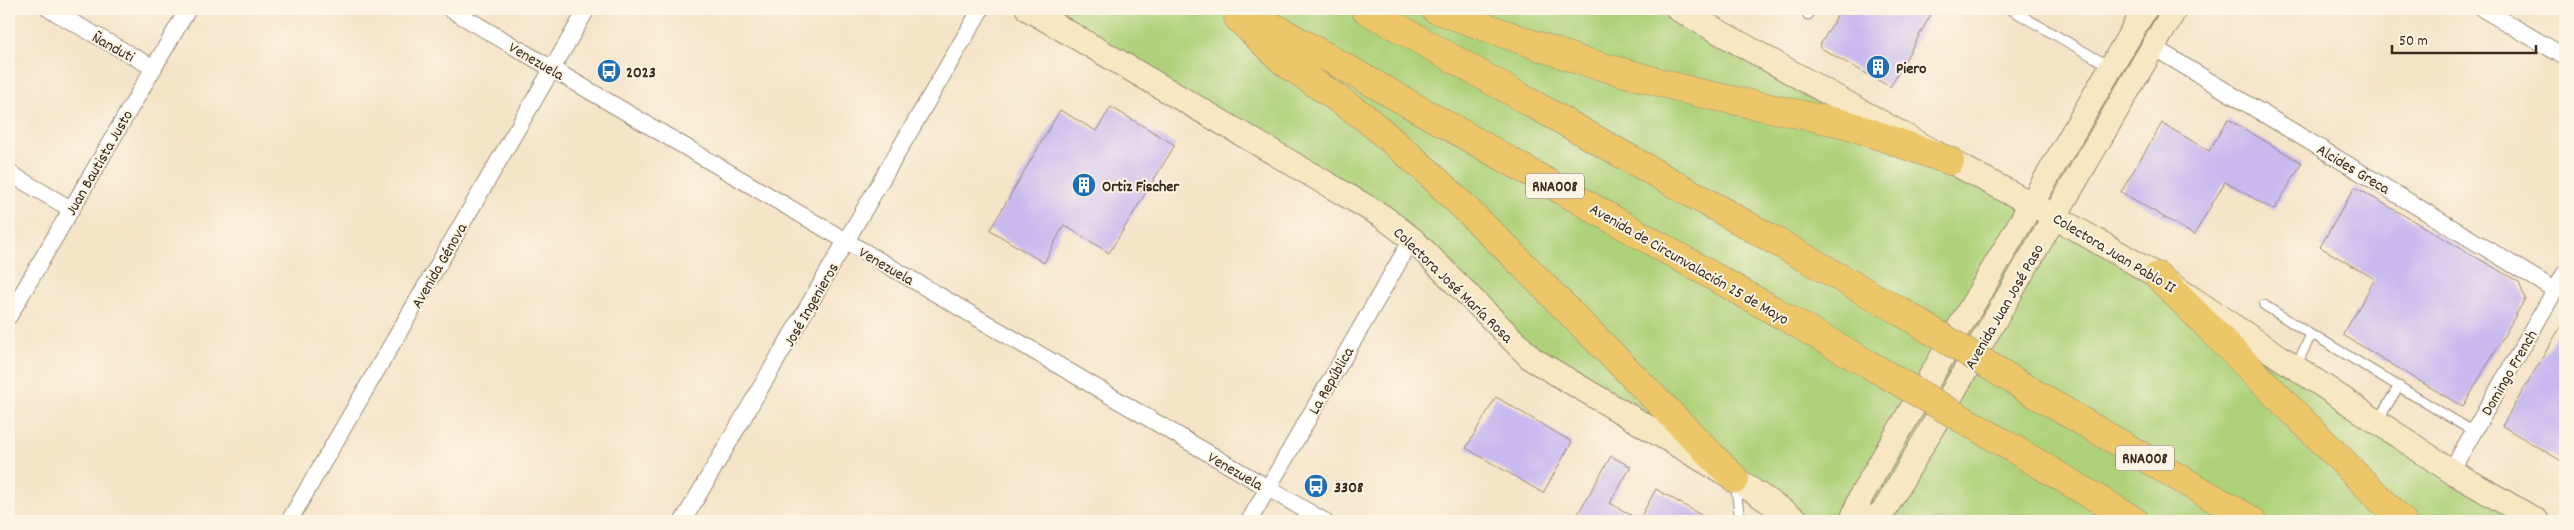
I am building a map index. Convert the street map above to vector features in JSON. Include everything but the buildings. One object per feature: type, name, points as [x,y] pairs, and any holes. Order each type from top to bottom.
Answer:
[{"type":"highway","points":[[1228,9],[1284,62],[1363,116],[1427,171],[1508,250],[1734,479]]},
{"type":"highway","name":"Avenida de Circunvalación 25 de Mayo","points":[[1242,9],[1868,364],[2135,521]]},
{"type":"highway","name":"RNA008","points":[[1364,9],[1901,312],[2037,395],[2253,521]]},
{"type":"highway","points":[[1435,9],[1578,60],[1699,93],[1846,124],[1950,161]]},
{"type":"highway","points":[[2158,276],[2402,521]]},
{"type":"main road","name":"Colectora José María Rosa","points":[[1028,9],[1382,216],[1412,240],[1532,359],[1734,479],[1798,521]]},
{"type":"main road","name":"Colectora Juan Pablo II","points":[[1678,9],[1950,161],[2032,203],[2158,276],[2451,471],[2537,521]]},
{"type":"main road","name":"Avenida Juan José Paso","points":[[1852,521],[1861,496],[2145,9]]},
{"type":"main road","name":"Avenida Juan José Paso","points":[[1872,521],[1885,509],[2175,9]]},
{"type":"street","name":"Ñanduti","points":[[49,9],[154,68]]},
{"type":"street","name":"Juan Bautista Justo","points":[[9,316],[188,9]]},
{"type":"street","name":"Venezuela","points":[[450,9],[1324,521]]},
{"type":"street","name":"Avenida Génova","points":[[289,521],[587,9]]},
{"type":"street","name":"José Ingenieros","points":[[684,521],[981,9]]},
{"type":"street","points":[[2483,9],[2565,57]]},
{"type":"street","name":"Alcides Greca","points":[[2153,47],[2556,290]]},
{"type":"street","points":[[9,172],[71,209]]},
{"type":"street","name":"La República","points":[[1249,521],[1412,240]]},
{"type":"street","name":"Domingo French","points":[[2451,471],[2565,273]]},
{"type":"lane","points":[[2010,9],[2111,68]]},
{"type":"lane","points":[[2264,305],[2312,336],[2474,432]]},
{"type":"lane","points":[[2295,368],[2312,336]]},
{"type":"lane","points":[[2377,422],[2398,386]]},
{"type":"lane","points":[[1734,479],[1739,512],[1743,521]]},
{"type":"green space","points":[[1028,9],[1678,9],[1950,161],[2537,521],[1798,521],[1532,359],[1412,239]]},
{"type":"place","name":"Piero","points":[[1878,67]]},
{"type":"place","name":"2023","points":[[609,71]]},
{"type":"place","name":"Ortiz Fischer","points":[[1084,185]]},
{"type":"place","name":"3308","points":[[1316,486]]}]
